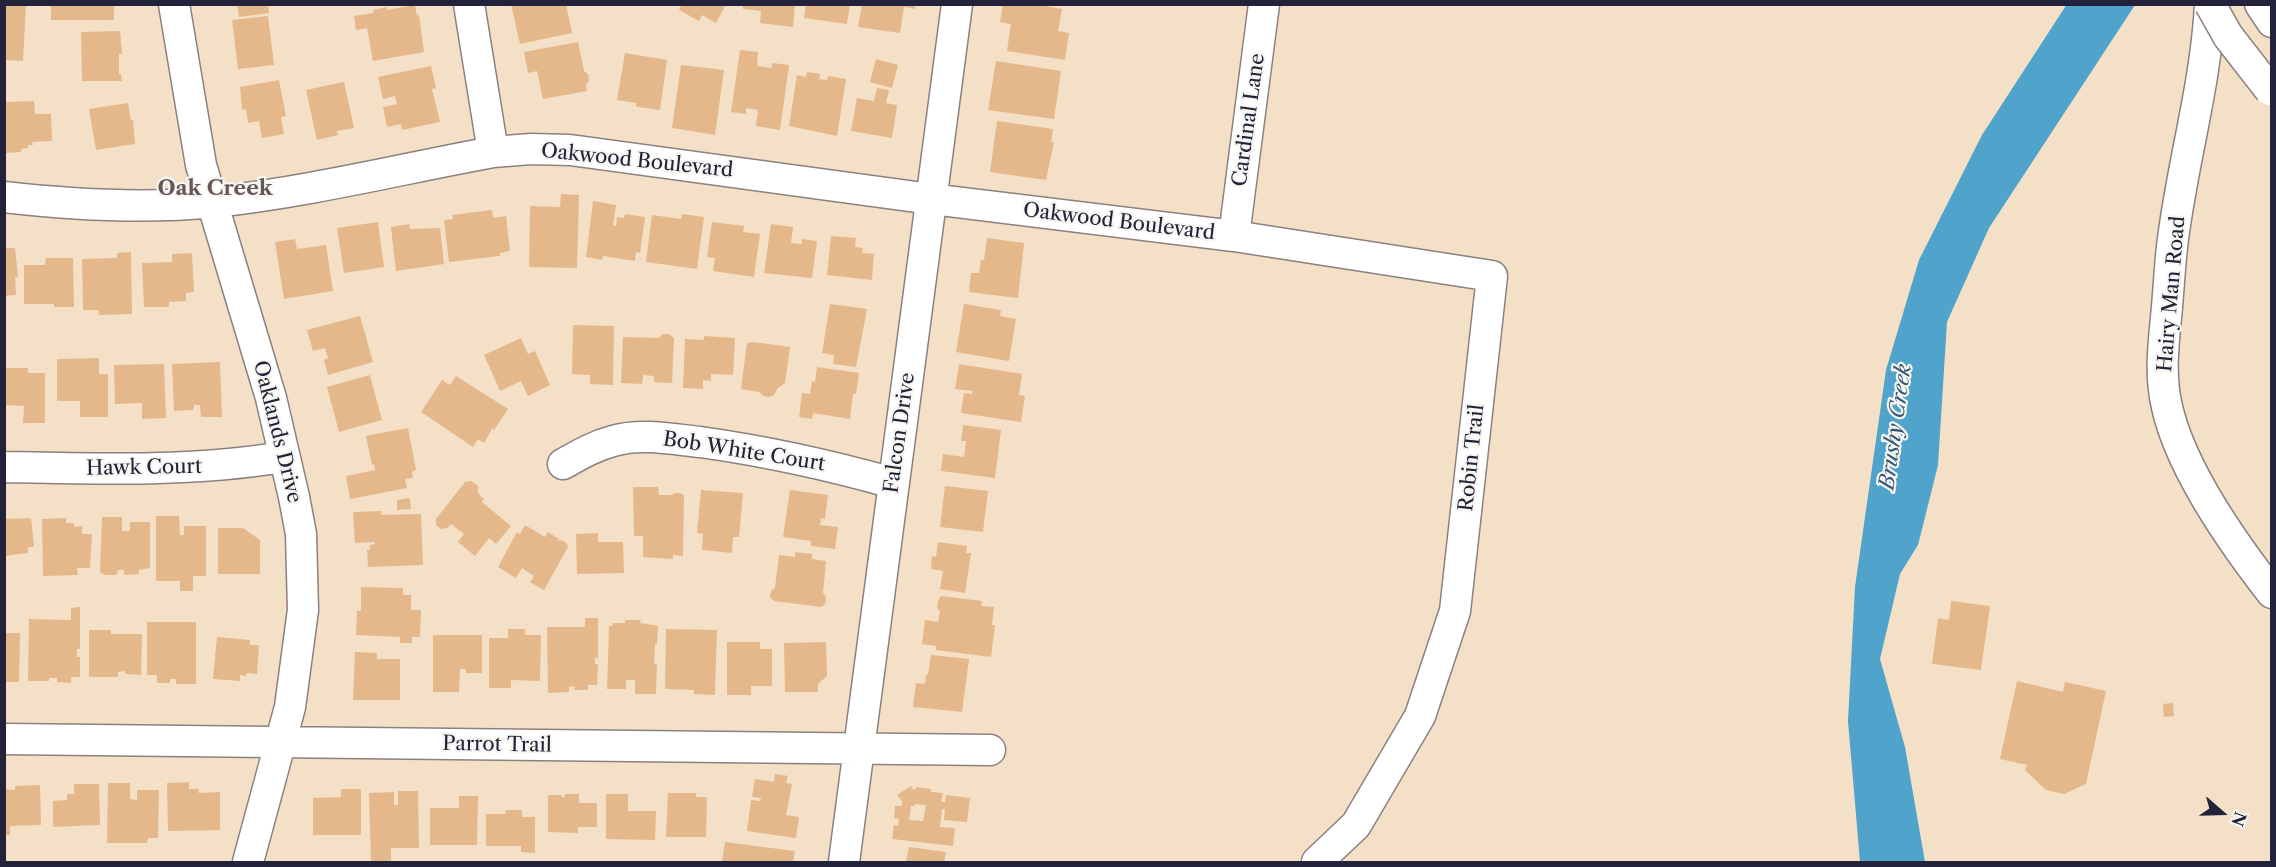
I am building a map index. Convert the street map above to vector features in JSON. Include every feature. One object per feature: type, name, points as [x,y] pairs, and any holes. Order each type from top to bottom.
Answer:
[{"type":"street","name":"Oaklands Drive","points":[[174,4],[201,165],[271,398],[301,534],[303,601],[290,707],[248,862]]},
{"type":"street","points":[[470,4],[493,152]]},
{"type":"street","name":"Falcon Drive","points":[[844,862],[957,4]]},
{"type":"street","name":"Cardinal Lane","points":[[1234,236],[1264,4]]},
{"type":"street","points":[[2210,4],[2228,36],[2271,91]]},
{"type":"street","name":"Hairy Man Road","points":[[2210,4],[2204,66],[2173,238],[2163,364],[2167,407],[2184,452],[2207,498],[2246,559],[2271,592]]},
{"type":"street","points":[[2260,4],[2271,22]]},
{"type":"street","name":"Oakwood Boulevard","points":[[4,197],[58,203],[135,206],[213,202],[265,195],[493,152],[531,149],[570,150],[931,199],[1234,236]]},
{"type":"street","name":"Robin Trail","points":[[1234,236],[1492,276],[1455,611],[1420,716],[1356,825],[1317,862]]},
{"type":"street","name":"Bob White Court","points":[[562,464],[587,450],[614,441],[656,437],[746,448],[838,468],[893,483]]},
{"type":"street","name":"Hawk Court","points":[[4,467],[84,469],[205,467],[283,457]]},
{"type":"street","name":"Parrot Trail","points":[[4,739],[990,750]]},
{"type":"water","name":"Brushy Creek","points":[[2067,4],[2135,5],[1989,228],[1947,322],[1938,465],[1918,545],[1900,574],[1880,659],[1905,747],[1925,862],[1860,862],[1848,721],[1855,587],[1886,370],[1919,260],[1982,135]]},
{"type":"building","points":[[4,4],[26,4],[23,61],[4,60]]},
{"type":"building","points":[[51,4],[114,4],[114,20],[51,20]]},
{"type":"building","points":[[237,4],[268,4],[269,13],[239,17]]},
{"type":"building","points":[[511,4],[566,4],[572,33],[520,44]]},
{"type":"building","points":[[682,4],[726,4],[716,23],[702,15],[699,21],[679,10]]},
{"type":"building","points":[[743,4],[795,4],[793,27],[760,23],[761,11],[743,9]]},
{"type":"building","points":[[806,4],[850,4],[847,24],[804,18]]},
{"type":"building","points":[[862,4],[916,4],[915,9],[904,7],[900,33],[858,27]]},
{"type":"building","points":[[1003,4],[1034,4],[1062,9],[1058,31],[1069,33],[1065,60],[1007,51],[1011,24],[1000,22]]},
{"type":"building","points":[[415,5],[417,16],[419,15],[424,52],[373,61],[367,28],[356,30],[354,16],[373,13],[373,10],[387,7],[387,10]]},
{"type":"building","points":[[268,16],[274,65],[238,69],[232,20]]},
{"type":"building","points":[[120,31],[122,54],[119,54],[119,74],[121,74],[122,81],[82,81],[81,32]]},
{"type":"building","points":[[578,42],[584,71],[588,74],[587,91],[543,99],[537,71],[528,73],[524,52]]},
{"type":"building","points":[[740,50],[758,52],[757,66],[772,68],[772,63],[789,65],[780,130],[756,126],[758,110],[746,108],[746,114],[731,112]]},
{"type":"building","points":[[625,53],[667,60],[660,110],[639,107],[636,103],[617,100]]},
{"type":"building","points":[[876,59],[898,65],[892,88],[870,82]]},
{"type":"building","points":[[996,61],[1061,71],[1054,119],[988,110]]},
{"type":"building","points":[[681,65],[724,70],[715,135],[672,128]]},
{"type":"building","points":[[431,66],[436,88],[432,89],[440,122],[402,130],[401,124],[387,127],[383,107],[397,104],[395,96],[383,99],[378,77]]},
{"type":"building","points":[[807,72],[820,74],[819,79],[827,80],[828,76],[846,79],[837,136],[789,126],[797,75],[806,77]]},
{"type":"building","points":[[279,80],[286,116],[281,117],[284,134],[262,138],[259,121],[248,123],[246,109],[242,110],[240,87]]},
{"type":"building","points":[[344,82],[354,128],[337,131],[338,135],[317,140],[306,90]]},
{"type":"building","points":[[877,88],[889,90],[886,103],[897,105],[892,138],[851,131],[857,98],[874,101]]},
{"type":"building","points":[[34,101],[35,114],[51,114],[52,141],[32,142],[33,145],[21,149],[21,152],[5,153],[4,102]]},
{"type":"building","points":[[128,103],[131,120],[133,120],[135,144],[96,150],[89,109]]},
{"type":"building","points":[[997,121],[1053,129],[1051,142],[1054,142],[1046,180],[990,172]]},
{"type":"building","points":[[561,194],[579,195],[577,268],[529,267],[530,206],[560,207]]},
{"type":"building","points":[[593,201],[616,205],[613,226],[616,226],[617,217],[624,218],[625,214],[645,217],[640,253],[636,252],[635,261],[603,256],[602,260],[586,257]]},
{"type":"building","points":[[492,210],[493,218],[506,216],[510,251],[500,253],[500,256],[449,262],[444,220],[453,219],[452,215]]},
{"type":"building","points":[[682,214],[704,217],[697,269],[646,262],[652,215],[681,219]]},
{"type":"building","points":[[378,222],[384,267],[344,273],[337,228]]},
{"type":"building","points":[[712,222],[744,226],[743,232],[760,234],[754,277],[713,271],[715,258],[707,257]]},
{"type":"building","points":[[409,224],[410,229],[440,228],[444,264],[396,271],[391,227]]},
{"type":"building","points":[[771,224],[793,227],[791,243],[802,244],[802,239],[817,241],[812,278],[764,273]]},
{"type":"building","points":[[831,236],[856,238],[855,247],[863,248],[862,253],[874,254],[872,280],[827,275]]},
{"type":"building","points":[[987,238],[1024,243],[1018,298],[969,292],[971,273],[979,273],[981,260],[984,260]]},
{"type":"building","points":[[295,239],[297,249],[326,245],[333,291],[284,299],[275,242]]},
{"type":"building","points":[[4,248],[15,248],[18,277],[15,277],[16,295],[4,296]]},
{"type":"building","points":[[131,252],[132,314],[99,315],[99,310],[83,310],[82,259],[117,258],[117,253]]},
{"type":"building","points":[[192,253],[194,292],[186,293],[186,301],[169,302],[169,307],[144,307],[142,263],[172,262],[172,254]]},
{"type":"building","points":[[46,258],[73,258],[74,307],[24,304],[24,265],[45,265]]},
{"type":"building","points":[[830,304],[867,309],[856,367],[833,364],[834,355],[822,353]]},
{"type":"building","points":[[964,304],[1001,310],[1000,316],[1016,319],[1009,361],[956,352]]},
{"type":"building","points":[[360,316],[373,362],[328,375],[324,360],[328,358],[325,348],[313,351],[307,330]]},
{"type":"building","points":[[573,325],[614,326],[613,385],[590,384],[590,375],[572,374]]},
{"type":"building","points":[[663,334],[669,334],[674,338],[672,383],[654,382],[654,376],[643,375],[642,384],[621,383],[623,337],[659,338]]},
{"type":"building","points":[[704,336],[735,338],[733,375],[711,374],[711,381],[703,380],[703,389],[683,388],[685,339],[704,340]]},
{"type":"building","points":[[521,338],[528,354],[535,351],[550,385],[528,396],[521,381],[500,391],[484,355]]},
{"type":"building","points":[[747,343],[790,347],[785,383],[769,397],[759,392],[741,389]]},
{"type":"building","points":[[99,358],[99,374],[108,374],[108,417],[80,417],[80,401],[57,401],[57,359]]},
{"type":"building","points":[[220,362],[222,417],[201,417],[200,405],[195,405],[195,403],[193,410],[174,411],[172,364]]},
{"type":"building","points":[[164,364],[166,418],[142,419],[142,403],[115,404],[114,365]]},
{"type":"building","points":[[959,364],[1022,374],[1019,395],[1025,396],[1021,422],[961,413],[964,393],[972,394],[973,391],[955,389]]},
{"type":"building","points":[[817,367],[859,373],[856,394],[853,394],[850,419],[813,413],[812,419],[799,417],[802,393],[810,394],[812,381],[815,382]]},
{"type":"building","points":[[4,368],[28,368],[28,373],[45,373],[45,423],[23,423],[24,406],[4,405]]},
{"type":"building","points":[[370,375],[382,420],[339,432],[327,387]]},
{"type":"building","points":[[456,376],[508,409],[494,430],[491,428],[484,443],[478,439],[473,447],[421,412],[442,380],[450,385]]},
{"type":"building","points":[[963,425],[1001,430],[995,478],[941,471],[943,454],[964,457],[966,441],[961,441]]},
{"type":"building","points":[[408,428],[416,470],[412,472],[413,478],[405,479],[407,488],[350,499],[346,476],[375,470],[366,436]]},
{"type":"building","points":[[471,481],[478,486],[478,493],[484,499],[482,502],[511,526],[496,544],[489,538],[475,556],[458,542],[464,534],[451,524],[441,529],[436,525],[436,519],[465,482]]},
{"type":"building","points":[[945,486],[988,491],[983,532],[940,527]]},
{"type":"building","points":[[633,487],[658,487],[659,495],[680,493],[684,495],[683,556],[673,555],[673,559],[643,557],[643,536],[634,536]]},
{"type":"building","points":[[701,490],[743,493],[739,537],[733,537],[732,553],[702,550],[703,534],[697,533]]},
{"type":"building","points":[[790,490],[828,495],[825,519],[821,518],[820,525],[838,527],[835,549],[811,546],[811,541],[783,537]]},
{"type":"building","points":[[410,498],[411,509],[397,510],[397,500]]},
{"type":"building","points":[[381,511],[381,515],[421,514],[423,565],[368,567],[367,550],[370,550],[370,545],[375,542],[355,543],[353,512]]},
{"type":"building","points":[[156,516],[179,516],[180,535],[184,535],[184,526],[206,526],[206,576],[193,576],[193,591],[180,591],[180,581],[156,581]]},
{"type":"building","points":[[102,517],[122,517],[122,531],[130,531],[130,522],[150,522],[150,568],[139,570],[139,574],[124,575],[124,570],[118,570],[116,575],[105,575],[100,572]]},
{"type":"building","points":[[31,518],[34,547],[28,547],[28,553],[4,556],[4,519]]},
{"type":"building","points":[[66,518],[66,523],[74,523],[74,527],[82,526],[82,534],[92,534],[90,568],[77,568],[78,575],[43,576],[42,519]]},
{"type":"building","points":[[525,525],[545,537],[548,532],[559,539],[557,541],[562,540],[566,543],[568,547],[544,590],[530,582],[534,576],[522,568],[516,578],[498,567],[517,532],[520,534]]},
{"type":"building","points":[[218,528],[243,528],[260,540],[260,574],[218,574]]},
{"type":"building","points":[[598,533],[598,542],[623,542],[624,573],[577,574],[576,534]]},
{"type":"building","points":[[938,542],[967,546],[966,553],[971,553],[965,593],[940,589],[943,571],[931,569],[932,556],[936,557]]},
{"type":"building","points":[[795,552],[812,554],[812,559],[826,561],[823,593],[826,597],[825,604],[821,607],[774,601],[770,597],[771,591],[775,588],[779,555],[795,557]]},
{"type":"building","points":[[361,587],[403,588],[403,595],[411,595],[411,610],[421,610],[420,637],[412,637],[412,643],[400,643],[400,637],[356,635],[357,611],[361,611]]},
{"type":"building","points":[[941,596],[982,601],[981,606],[994,607],[992,625],[995,625],[991,657],[936,650],[936,646],[922,644],[925,620],[938,622],[940,611],[937,608]]},
{"type":"building","points":[[1951,601],[1990,606],[1981,670],[1932,664],[1938,618],[1949,620]]},
{"type":"building","points":[[80,607],[80,649],[77,649],[77,657],[80,657],[80,677],[71,677],[71,683],[57,682],[57,678],[49,678],[49,681],[28,681],[29,619],[71,620],[71,608]]},
{"type":"building","points":[[585,618],[598,618],[598,658],[595,658],[595,664],[598,664],[597,685],[588,685],[588,690],[574,690],[575,686],[569,687],[569,692],[548,693],[547,627],[585,627]]},
{"type":"building","points":[[625,620],[641,620],[640,623],[658,626],[654,664],[657,664],[656,694],[635,694],[635,680],[626,680],[626,689],[607,689],[609,626],[613,623],[625,623]]},
{"type":"building","points":[[147,622],[196,622],[196,684],[176,684],[176,679],[170,679],[170,683],[157,683],[157,675],[147,675]]},
{"type":"building","points":[[508,629],[525,629],[525,635],[541,635],[540,681],[511,680],[511,688],[489,688],[489,638],[508,638]]},
{"type":"building","points":[[666,629],[717,630],[715,695],[694,694],[694,690],[665,689]]},
{"type":"building","points":[[89,630],[111,630],[111,634],[142,634],[141,675],[125,674],[125,671],[118,672],[118,677],[89,677]]},
{"type":"building","points":[[4,633],[20,633],[19,682],[4,682]]},
{"type":"building","points":[[433,635],[482,635],[482,673],[466,673],[466,669],[460,669],[459,692],[433,692]]},
{"type":"building","points":[[217,637],[250,640],[250,645],[259,645],[257,674],[240,675],[240,681],[213,679]]},
{"type":"building","points":[[727,642],[760,642],[760,649],[772,649],[772,686],[751,686],[751,695],[727,695]]},
{"type":"building","points":[[826,642],[827,676],[818,684],[818,692],[785,692],[784,643]]},
{"type":"building","points":[[355,652],[377,653],[377,659],[400,659],[400,700],[353,700]]},
{"type":"building","points":[[931,655],[969,659],[962,712],[913,707],[916,683],[925,684]]},
{"type":"building","points":[[2017,681],[2063,692],[2065,682],[2106,691],[2086,784],[2064,794],[2046,790],[2025,770],[2027,765],[2000,759]]},
{"type":"building","points":[[2173,703],[2174,716],[2164,717],[2163,704]]},
{"type":"building","points":[[775,774],[788,776],[786,783],[792,784],[786,815],[799,817],[796,838],[747,831],[751,800],[760,801],[761,798],[752,797],[755,779],[774,782]]},
{"type":"building","points":[[189,782],[189,789],[198,789],[199,793],[220,792],[220,830],[168,831],[167,783]]},
{"type":"building","points":[[108,783],[130,783],[130,799],[137,800],[137,790],[159,790],[158,838],[148,838],[147,843],[107,843]]},
{"type":"building","points":[[74,784],[99,784],[100,825],[53,827],[53,801],[67,800],[67,794],[74,794]]},
{"type":"building","points":[[40,785],[41,825],[10,826],[10,835],[4,835],[4,789],[15,790],[15,786]]},
{"type":"building","points":[[911,786],[915,790],[916,787],[943,793],[941,802],[945,802],[946,795],[970,798],[967,822],[944,820],[945,809],[942,809],[940,827],[955,828],[953,846],[892,839],[894,825],[898,826],[899,819],[894,818],[895,806],[902,806],[902,801],[897,795]],"holes":[[[926,805],[923,821],[909,820],[911,806]]]},
{"type":"building","points":[[341,789],[361,789],[361,835],[313,835],[313,798],[341,797]]},
{"type":"building","points":[[398,791],[418,791],[419,848],[391,848],[391,861],[371,862],[369,793],[394,792],[394,805],[398,805]]},
{"type":"building","points":[[668,793],[696,793],[696,797],[707,797],[706,837],[666,837]]},
{"type":"building","points":[[565,794],[579,794],[579,803],[597,803],[597,827],[578,827],[578,833],[548,832],[548,795],[565,797]]},
{"type":"building","points":[[606,794],[628,794],[628,811],[656,811],[655,840],[606,839]]},
{"type":"building","points":[[459,796],[478,796],[477,845],[430,845],[430,808],[459,808]]},
{"type":"building","points":[[506,810],[522,810],[522,817],[535,817],[535,853],[521,852],[521,846],[486,846],[486,814],[505,814]]},
{"type":"building","points":[[725,842],[795,851],[793,862],[722,862]]},
{"type":"building","points":[[909,847],[946,852],[944,862],[906,862]]},
{"type":"district","name":"Oak Creek","points":[[215,189]]}]
